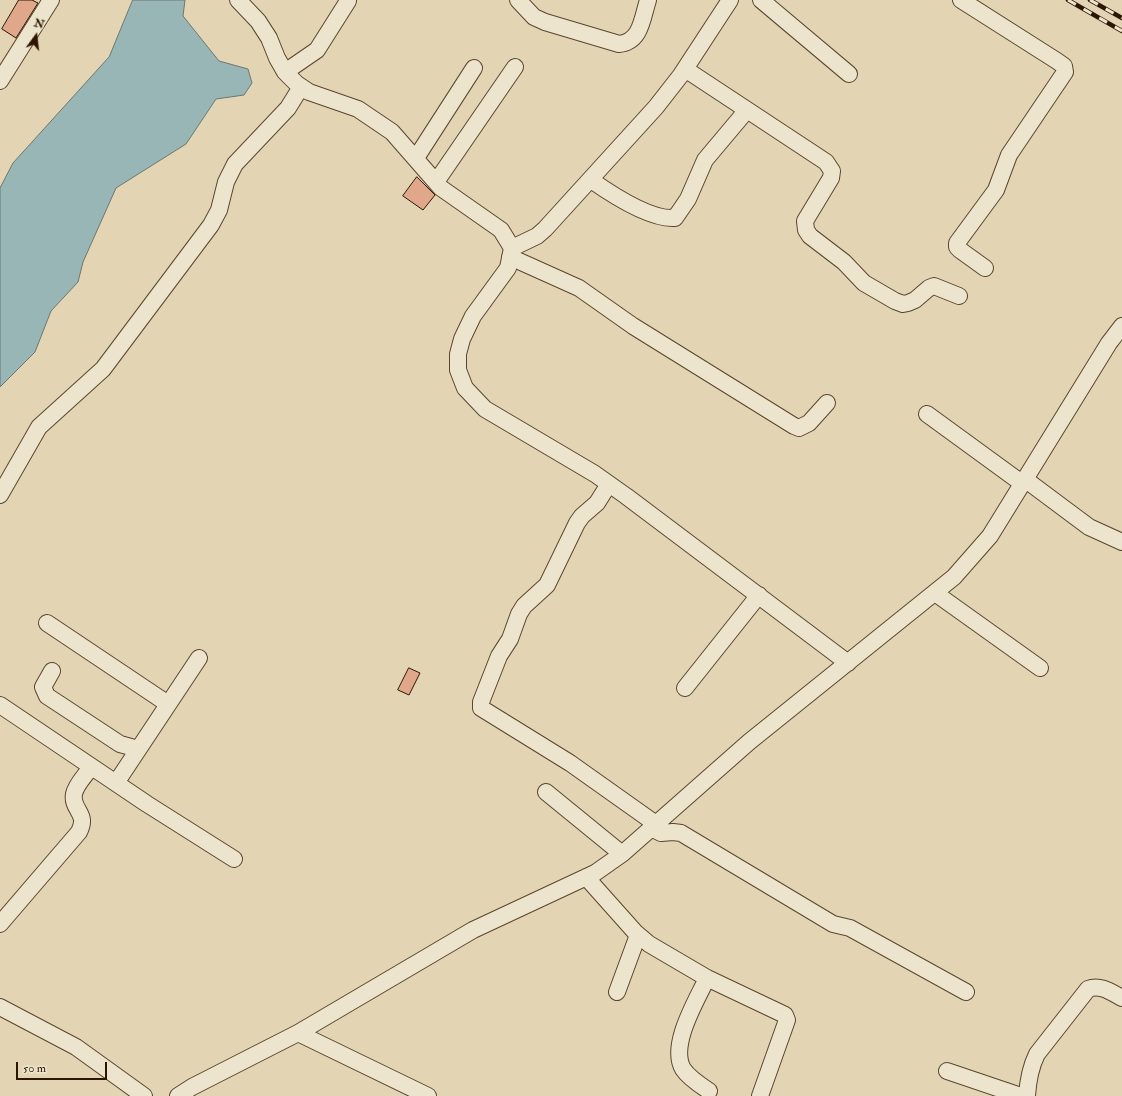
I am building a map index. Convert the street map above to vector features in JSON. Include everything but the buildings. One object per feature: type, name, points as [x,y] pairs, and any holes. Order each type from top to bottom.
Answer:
[{"type":"street","points":[[0,81],[51,0]]},
{"type":"street","points":[[238,0],[258,21],[285,72],[301,87],[309,92],[346,104],[371,117],[392,132],[436,182],[456,199],[501,230],[511,253],[508,268],[473,316],[462,339],[458,354],[458,370],[465,388],[485,408],[610,484],[848,663]]},
{"type":"street","points":[[518,0],[534,17],[545,22],[619,44],[628,43],[635,38],[648,0]]},
{"type":"street","points":[[511,253],[545,229],[656,107],[685,69],[730,0]]},
{"type":"street","points":[[761,0],[849,74]]},
{"type":"street","points":[[961,0],[1057,61],[1064,66],[1065,72],[1009,154],[996,190],[956,243],[960,250],[985,268]]},
{"type":"street","points":[[285,72],[317,50],[348,1]]},
{"type":"street","points":[[436,182],[515,67]]},
{"type":"street","points":[[416,158],[474,68]]},
{"type":"street","points":[[685,69],[830,166],[831,178],[809,212],[805,221],[806,230],[810,236],[844,262],[858,278],[895,302],[903,304],[915,300],[928,288],[934,286],[959,296]]},
{"type":"street","points":[[0,495],[39,427],[103,369],[207,231],[219,210],[226,182],[235,164],[288,108],[301,87]]},
{"type":"street","points":[[591,180],[626,202],[660,217],[675,218],[688,199],[705,160],[747,110]]},
{"type":"street","points":[[511,253],[579,288],[633,326],[794,426],[799,428],[809,423],[827,403]]},
{"type":"street","points":[[178,1096],[192,1087],[298,1033],[473,930],[586,878],[622,854],[749,742],[935,593],[954,577],[974,556],[990,536],[1108,343],[1122,326]]},
{"type":"street","points":[[927,414],[1089,527],[1122,542]]},
{"type":"street","points":[[610,484],[596,503],[577,523],[547,585],[524,606],[519,614],[510,639],[499,656],[481,702],[481,708],[570,763],[654,826],[660,833],[681,833],[833,924],[850,928],[966,992]]},
{"type":"street","points":[[935,593],[1040,668]]},
{"type":"street","points":[[685,688],[759,595]]},
{"type":"street","points":[[47,623],[168,704]]},
{"type":"street","points":[[116,783],[199,658]]},
{"type":"street","points":[[52,670],[43,688],[47,696],[120,744],[138,749]]},
{"type":"street","points":[[0,705],[91,767],[234,858]]},
{"type":"street","points":[[0,924],[79,832],[83,824],[82,816],[75,805],[75,792],[91,767]]},
{"type":"street","points":[[546,792],[622,854]]},
{"type":"street","points":[[586,878],[638,935],[649,944],[707,978],[787,1017],[760,1096]]},
{"type":"street","points":[[617,992],[638,935]]},
{"type":"street","points":[[707,978],[681,1035],[679,1051],[683,1069],[690,1077],[709,1091]]},
{"type":"street","points":[[1027,1096],[1028,1078],[1031,1066],[1037,1054],[1088,988],[1094,986],[1101,988],[1122,998]]},
{"type":"street","points":[[0,1007],[76,1046],[144,1096]]},
{"type":"street","points":[[298,1033],[428,1096]]},
{"type":"street","points":[[947,1071],[1021,1096]]},
{"type":"water","points":[[133,0],[185,0],[183,16],[219,61],[248,69],[252,83],[244,95],[216,99],[186,144],[116,188],[83,262],[78,282],[51,311],[35,352],[0,387],[0,188],[13,163],[109,57]]},
{"type":"railway","points":[[1068,0],[1122,31]]},
{"type":"railway","points":[[1090,0],[1122,18]]}]
